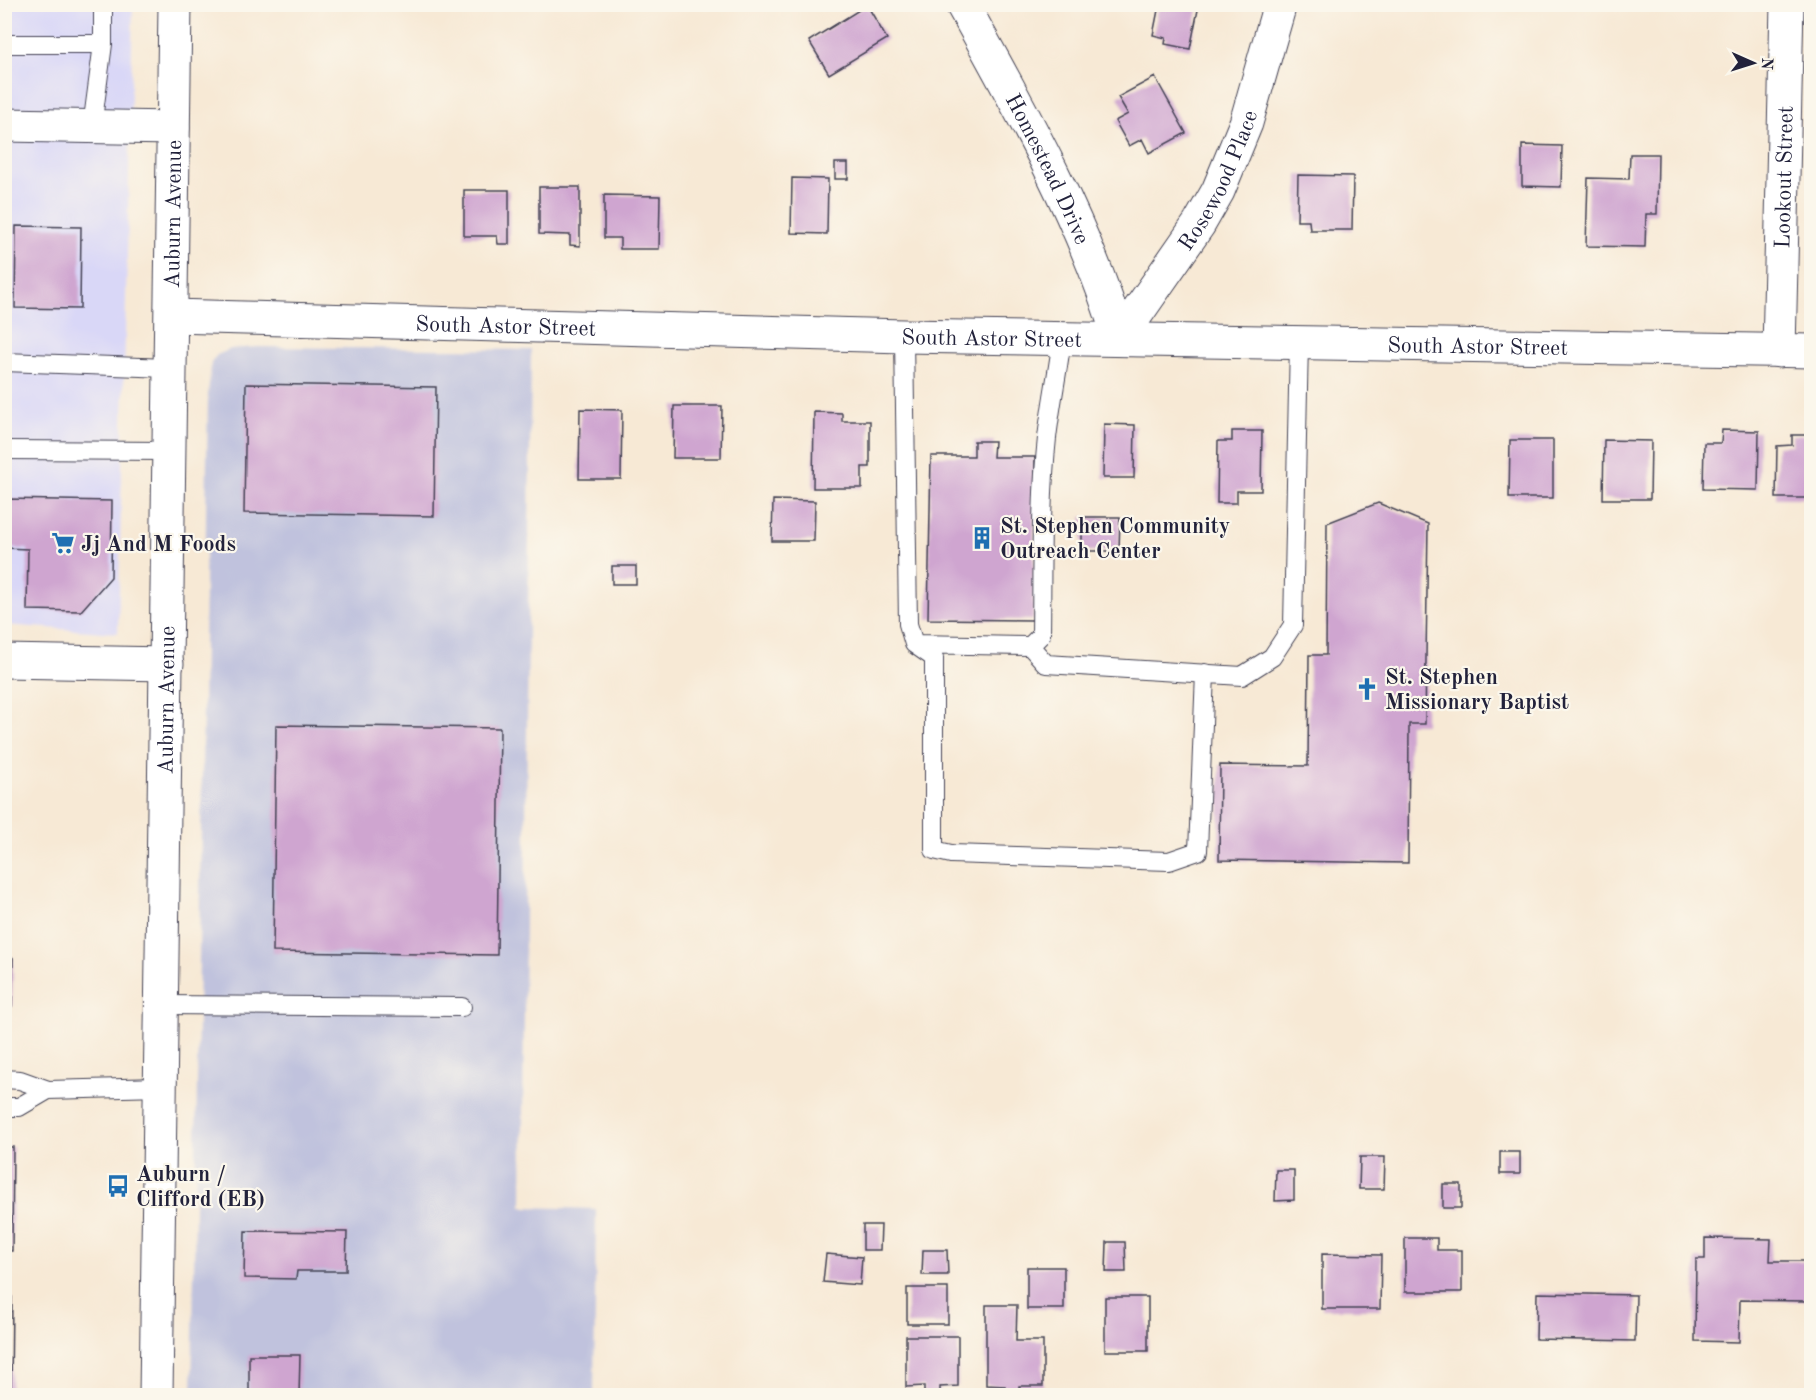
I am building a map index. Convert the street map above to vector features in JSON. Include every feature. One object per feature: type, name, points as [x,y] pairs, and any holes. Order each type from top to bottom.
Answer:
[{"type":"street","name":"Auburn Avenue","points":[[156,1395],[169,451],[168,368],[172,315],[175,4]]},
{"type":"street","name":"Homestead Drive","points":[[962,4],[1013,99],[1074,223],[1108,304],[1119,339]]},
{"type":"street","name":"Rosewood Place","points":[[1119,339],[1199,224],[1218,191],[1250,113],[1280,4]]},
{"type":"street","name":"Lookout Street","points":[[1779,351],[1787,4]]},
{"type":"street","points":[[4,125],[174,128]]},
{"type":"street","name":"South Astor Street","points":[[172,315],[904,336],[1812,351]]},
{"type":"street","points":[[4,661],[166,664]]},
{"type":"lane","points":[[92,127],[103,44],[103,4]]},
{"type":"lane","points":[[4,44],[103,44]]},
{"type":"lane","points":[[904,336],[908,624],[914,644],[934,658],[934,850],[951,854],[1169,861],[1198,851],[1205,673]]},
{"type":"lane","points":[[914,644],[1029,646],[1041,635],[1043,493],[1047,437],[1058,383],[1062,338]]},
{"type":"lane","points":[[1029,646],[1046,664],[1242,676],[1272,657],[1293,625],[1299,342]]},
{"type":"lane","points":[[4,362],[168,368]]},
{"type":"lane","points":[[4,450],[169,451]]},
{"type":"lane","points":[[161,1005],[462,1007]]},
{"type":"lane","points":[[4,1079],[20,1080],[48,1090],[160,1087]]},
{"type":"lane","points":[[4,1107],[19,1107],[48,1090]]},
{"type":"shaded area","points":[[4,5],[133,5],[118,633],[5,625]]},
{"type":"shaded area","points":[[258,347],[531,350],[522,1207],[596,1209],[594,1395],[192,1396],[208,395],[211,363],[217,355],[231,349]]},
{"type":"building","points":[[867,5],[887,39],[829,74],[809,41]]},
{"type":"building","points":[[1159,5],[1199,5],[1190,49],[1165,44],[1166,38],[1153,35]]},
{"type":"building","points":[[1155,77],[1186,133],[1149,153],[1142,139],[1129,146],[1115,121],[1128,114],[1118,97]]},
{"type":"building","points":[[1522,145],[1562,146],[1561,187],[1522,186]]},
{"type":"building","points":[[1630,154],[1658,154],[1657,214],[1646,214],[1645,247],[1586,246],[1588,178],[1629,179]]},
{"type":"building","points":[[835,163],[848,163],[848,179],[835,179]]},
{"type":"building","points":[[1298,175],[1353,176],[1352,230],[1310,230],[1309,221],[1297,221]]},
{"type":"building","points":[[792,178],[828,179],[827,234],[791,233]]},
{"type":"building","points":[[539,187],[580,187],[580,246],[570,245],[570,235],[539,234]]},
{"type":"building","points":[[464,190],[509,190],[509,244],[498,244],[497,236],[464,236]]},
{"type":"building","points":[[604,195],[660,196],[659,249],[620,249],[620,238],[604,238]]},
{"type":"building","points":[[16,226],[81,227],[80,309],[15,308]]},
{"type":"building","points":[[246,384],[436,387],[434,516],[244,513]]},
{"type":"building","points":[[674,406],[722,406],[721,458],[673,458]]},
{"type":"building","points":[[580,409],[622,410],[621,479],[579,479]]},
{"type":"building","points":[[814,412],[842,413],[842,421],[870,421],[870,467],[862,467],[862,488],[813,488]]},
{"type":"building","points":[[1104,424],[1135,425],[1134,478],[1103,478]]},
{"type":"building","points":[[1722,430],[1759,431],[1758,490],[1703,489],[1704,443],[1721,443]]},
{"type":"building","points":[[1232,431],[1262,431],[1261,491],[1237,491],[1237,503],[1217,503],[1218,441],[1232,441]]},
{"type":"building","points":[[1792,435],[1812,435],[1812,498],[1776,498],[1777,446],[1792,445]]},
{"type":"building","points":[[1510,440],[1553,440],[1553,498],[1509,498]]},
{"type":"building","points":[[1604,440],[1651,441],[1650,499],[1603,499]]},
{"type":"building","name":"St. Stephen Community Outreach Center","points":[[974,441],[994,441],[993,457],[1035,457],[1033,620],[928,619],[931,456],[974,456]]},
{"type":"building","points":[[4,499],[112,501],[111,577],[81,611],[27,610],[28,549],[4,548]]},
{"type":"building","points":[[773,500],[815,501],[814,541],[772,541]]},
{"type":"building","name":"St. Stephen Missionary Baptist","points":[[1378,503],[1428,524],[1425,724],[1409,724],[1408,863],[1219,860],[1220,765],[1308,766],[1309,655],[1326,655],[1327,523]]},
{"type":"building","points":[[1082,517],[1120,517],[1119,551],[1082,551]]},
{"type":"building","points":[[612,566],[636,566],[636,584],[612,584]]},
{"type":"building","points":[[276,725],[500,728],[497,955],[273,952]]},
{"type":"building","points":[[4,958],[13,958],[12,1007],[4,1007]]},
{"type":"building","points":[[4,1147],[13,1147],[12,1251],[7,1251],[7,1297],[12,1297],[11,1396],[4,1396]]},
{"type":"building","points":[[1500,1152],[1520,1152],[1520,1174],[1500,1174]]},
{"type":"building","points":[[1360,1157],[1385,1157],[1384,1189],[1359,1189]]},
{"type":"building","points":[[1276,1170],[1294,1170],[1294,1200],[1275,1201]]},
{"type":"building","points":[[1443,1184],[1461,1184],[1461,1208],[1443,1208]]},
{"type":"building","points":[[863,1225],[881,1225],[880,1250],[863,1250]]},
{"type":"building","points":[[245,1231],[347,1232],[346,1271],[297,1271],[296,1279],[244,1278]]},
{"type":"building","points":[[1405,1238],[1437,1238],[1437,1250],[1462,1250],[1462,1292],[1405,1292]]},
{"type":"building","points":[[1705,1238],[1771,1239],[1770,1261],[1807,1261],[1807,1301],[1740,1300],[1739,1342],[1695,1341],[1696,1259],[1705,1259]]},
{"type":"building","points":[[1107,1242],[1125,1242],[1126,1272],[1106,1272]]},
{"type":"building","points":[[923,1250],[947,1250],[948,1275],[922,1275]]},
{"type":"building","points":[[826,1254],[862,1257],[860,1285],[823,1282]]},
{"type":"building","points":[[1322,1254],[1381,1255],[1380,1309],[1322,1309]]},
{"type":"building","points":[[1027,1267],[1064,1267],[1064,1309],[1027,1309]]},
{"type":"building","points":[[907,1288],[948,1288],[948,1324],[907,1324]]},
{"type":"building","points":[[1537,1293],[1636,1295],[1635,1341],[1536,1339]]},
{"type":"building","points":[[1105,1297],[1148,1297],[1148,1351],[1105,1351]]},
{"type":"building","points":[[986,1305],[1017,1305],[1016,1341],[1043,1341],[1043,1386],[1019,1386],[1019,1393],[1005,1393],[1005,1386],[986,1385]]},
{"type":"building","points":[[906,1336],[958,1336],[958,1386],[940,1387],[940,1394],[924,1394],[924,1386],[906,1387]]},
{"type":"building","points":[[249,1355],[300,1355],[299,1396],[249,1396]]},
{"type":"place","name":"St. Stephen Community Outreach Center","points":[[982,538]]},
{"type":"place","name":"Jj And M Foods","points":[[63,543]]},
{"type":"place","name":"St. Stephen Missionary Baptist","points":[[1367,689]]},
{"type":"place","name":"Auburn / Clifford (EB)","points":[[118,1186]]}]
